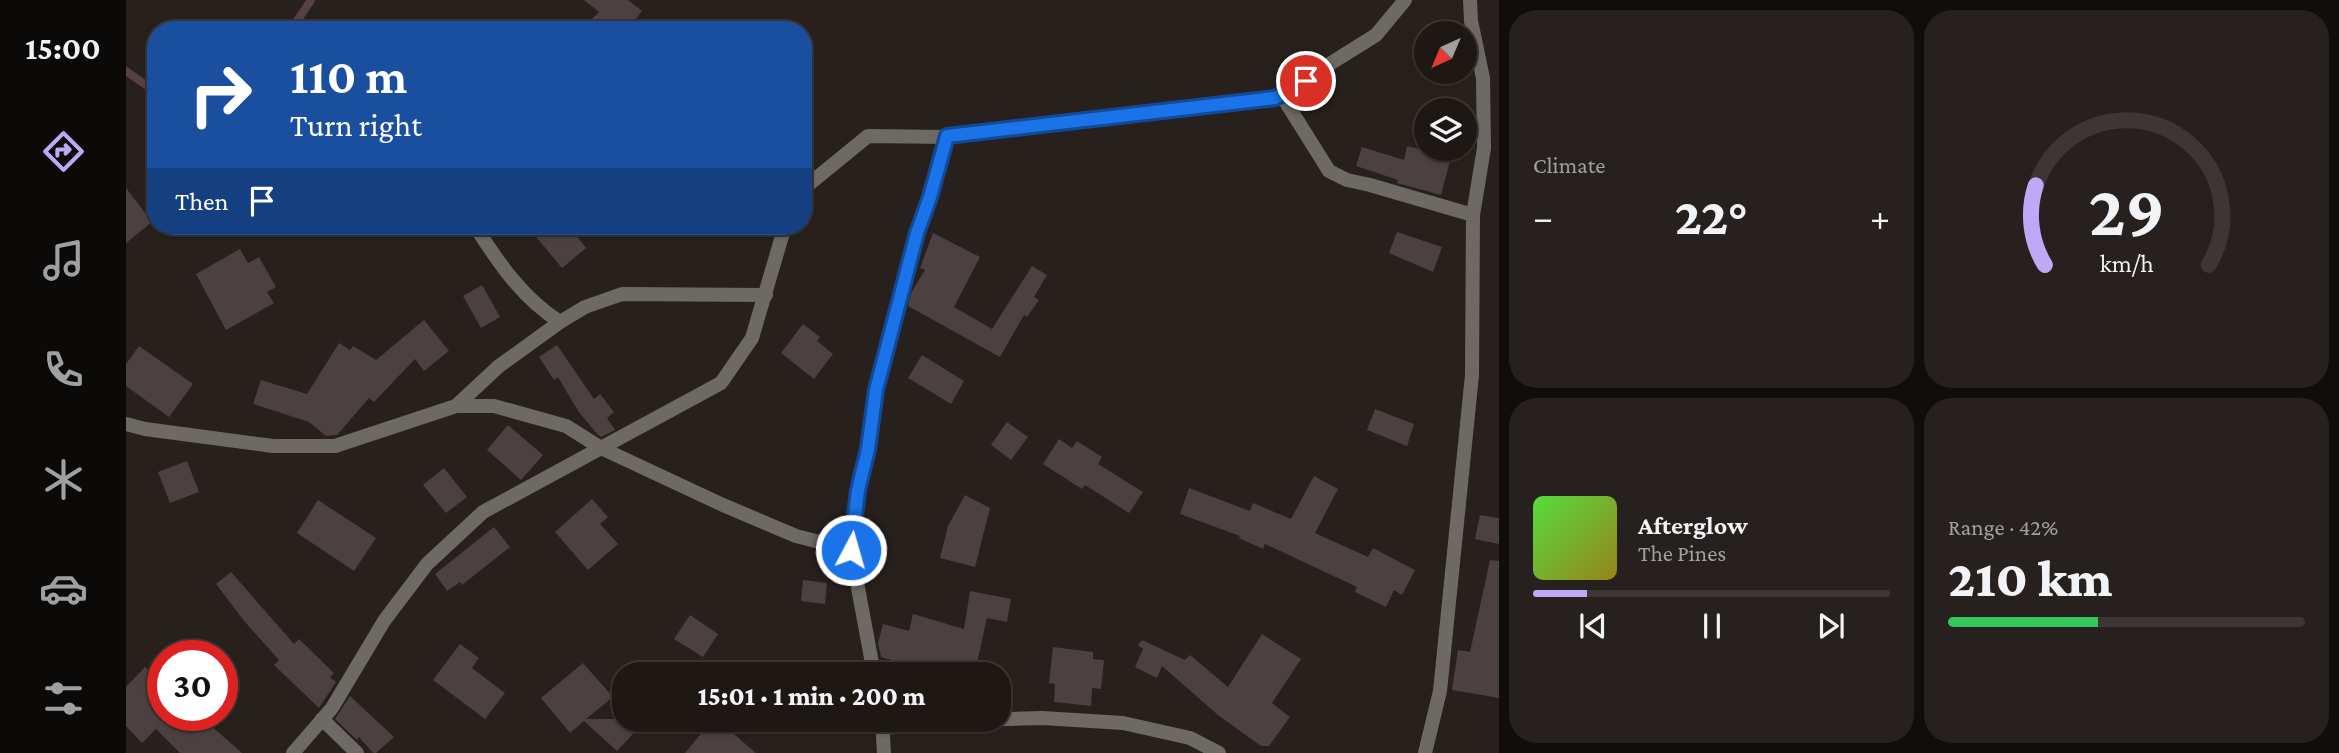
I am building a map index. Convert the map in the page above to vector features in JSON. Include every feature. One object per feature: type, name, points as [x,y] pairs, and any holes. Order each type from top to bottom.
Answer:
[{"type":"street","points":[[812,182],[868,136],[947,136],[1282,96],[1376,35],[1405,0]]},
{"type":"street","points":[[1424,753],[1440,691],[1472,375],[1473,215],[1484,148],[1483,78],[1471,21],[1470,0]]},
{"type":"street","points":[[1282,96],[1329,171],[1347,180],[1384,188],[1473,215]]},
{"type":"street","points":[[872,662],[851,550],[858,490],[868,449],[876,390],[917,233],[947,136]]},
{"type":"street","points":[[481,235],[500,266],[527,296],[560,322]]},
{"type":"street","points":[[293,753],[332,708],[384,621],[427,564],[483,513],[722,383],[752,338],[783,235]]},
{"type":"street","points":[[456,406],[499,366],[585,307],[622,294],[766,295]]},
{"type":"street","points":[[126,424],[145,429],[273,446],[335,446],[456,406],[494,406],[566,426],[601,448],[723,505],[796,536],[851,550]]},
{"type":"street","points":[[322,719],[357,753]]},
{"type":"street","points":[[1011,719],[1123,723],[1190,738],[1219,753]]},
{"type":"street","points":[[883,732],[884,753]]},
{"type":"building","points":[[584,0],[628,0],[642,11],[634,21],[590,21],[599,12]]},
{"type":"building","points":[[1407,146],[1414,148],[1414,161],[1450,161],[1441,195],[1397,183],[1398,180],[1356,166],[1362,147],[1404,160]]},
{"type":"building","points":[[126,188],[147,215],[147,226],[126,243]]},
{"type":"building","points":[[1397,232],[1442,247],[1433,272],[1389,253]]},
{"type":"building","points":[[933,233],[980,257],[954,307],[992,329],[1032,266],[1047,275],[1034,297],[1039,300],[1027,317],[1024,315],[1000,357],[908,306],[911,293],[925,270],[920,268]]},
{"type":"building","points":[[534,235],[576,235],[586,248],[562,268]]},
{"type":"building","points":[[240,249],[248,263],[259,257],[276,287],[267,292],[274,303],[226,330],[196,274]]},
{"type":"building","points":[[482,285],[500,317],[481,328],[463,296]]},
{"type":"building","points":[[424,320],[449,351],[424,371],[415,359],[374,402],[369,398],[337,435],[326,436],[309,422],[253,404],[261,380],[307,394],[339,343],[350,350],[353,346],[376,360]]},
{"type":"building","points":[[803,324],[820,337],[817,341],[833,354],[814,379],[781,353]]},
{"type":"building","points":[[557,345],[594,399],[600,394],[614,412],[607,418],[615,430],[601,437],[597,434],[578,411],[558,377],[554,380],[539,357]]},
{"type":"building","points":[[139,346],[193,384],[169,417],[126,386],[126,364]]},
{"type":"building","points":[[922,355],[964,381],[951,404],[908,378]]},
{"type":"building","points":[[1375,409],[1414,424],[1407,446],[1367,430]]},
{"type":"building","points":[[1007,422],[1028,437],[1011,460],[991,445]]},
{"type":"building","points":[[508,425],[543,455],[521,480],[487,450]]},
{"type":"building","points":[[1059,439],[1072,448],[1077,441],[1102,457],[1098,464],[1143,492],[1129,513],[1085,485],[1082,489],[1043,464]]},
{"type":"building","points":[[187,461],[199,492],[170,503],[158,472]]},
{"type":"building","points":[[444,468],[467,497],[446,513],[423,485]]},
{"type":"building","points":[[1314,476],[1338,489],[1315,533],[1368,557],[1373,548],[1415,570],[1402,595],[1394,590],[1386,607],[1355,592],[1357,587],[1265,544],[1263,549],[1239,538],[1240,536],[1180,514],[1189,488],[1250,511],[1253,503],[1291,519]]},
{"type":"building","points":[[965,495],[990,508],[975,567],[940,558],[948,526]]},
{"type":"building","points":[[592,499],[608,517],[600,524],[618,544],[588,570],[555,532]]},
{"type":"building","points":[[318,500],[376,538],[354,571],[297,533]]},
{"type":"building","points":[[1480,515],[1499,518],[1499,544],[1475,539]]},
{"type":"building","points":[[494,527],[510,547],[462,585],[460,582],[447,591],[435,574]]},
{"type":"building","points":[[1490,560],[1499,561],[1499,698],[1452,690],[1458,650],[1470,652]]},
{"type":"building","points":[[231,572],[294,644],[299,639],[334,673],[330,677],[336,682],[319,708],[274,665],[279,660],[216,584]]},
{"type":"building","points":[[803,580],[827,583],[825,604],[801,601]]},
{"type":"building","points":[[970,591],[1011,599],[1007,622],[987,618],[977,662],[899,662],[881,657],[878,643],[883,624],[909,631],[913,614],[964,629]]},
{"type":"building","points":[[690,615],[718,634],[703,657],[674,639]]},
{"type":"building","points":[[1262,634],[1301,659],[1272,703],[1290,717],[1269,746],[1261,746],[1218,715],[1162,666],[1157,678],[1135,667],[1143,649],[1138,645],[1142,640],[1185,660],[1190,655],[1228,687]]},
{"type":"building","points":[[460,644],[479,658],[472,668],[505,693],[485,719],[433,680]]},
{"type":"building","points":[[1053,647],[1093,652],[1093,659],[1104,660],[1101,689],[1092,688],[1091,706],[1054,702],[1055,684],[1049,683]]},
{"type":"building","points":[[583,663],[612,696],[586,719],[612,719],[612,732],[635,732],[617,751],[584,721],[570,733],[541,698]]},
{"type":"building","points":[[145,667],[147,669],[147,731],[154,731],[142,743],[126,726],[126,687]]},
{"type":"building","points":[[350,696],[394,737],[376,753],[359,737],[357,740],[335,719]]},
{"type":"building","points":[[158,731],[217,731],[242,753],[180,753]]},
{"type":"building","points":[[702,732],[731,732],[756,753],[685,753]]},
{"type":"waterway","points":[[297,21],[311,0]]},
{"type":"waterway","points":[[126,71],[147,86]]},
{"type":"route","points":[[851,550],[858,490],[868,449],[876,390],[917,233],[947,136],[1275,98],[1306,81]]}]
